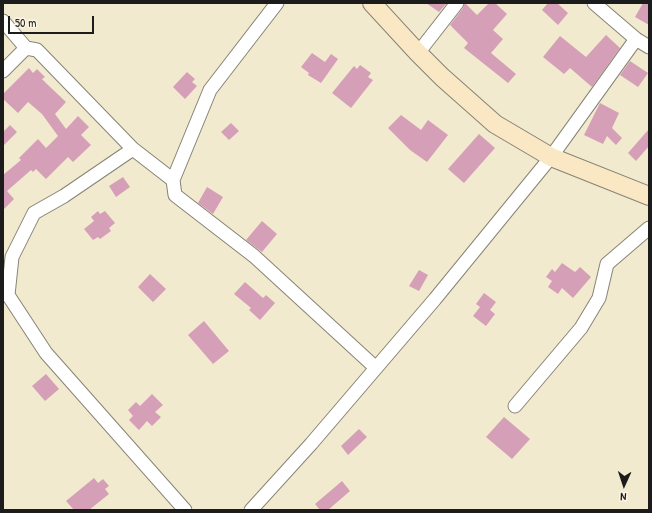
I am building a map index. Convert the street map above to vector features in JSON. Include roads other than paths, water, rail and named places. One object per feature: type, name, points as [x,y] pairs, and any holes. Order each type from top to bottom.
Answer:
[{"type":"street","points":[[276,3],[210,90],[173,180],[175,195],[254,256],[376,368]]},
{"type":"street","points":[[372,3],[442,77],[495,124],[551,157],[649,196]]},
{"type":"street","points":[[418,53],[457,3]]},
{"type":"street","points":[[594,3],[636,39],[649,47]]},
{"type":"street","points":[[3,21],[26,48],[37,50],[133,149],[173,180]]},
{"type":"street","points":[[251,510],[311,444],[435,299],[551,157],[636,39]]},
{"type":"street","points":[[3,71],[26,48]]},
{"type":"street","points":[[133,149],[64,196],[34,213],[12,257],[8,295],[46,353],[184,510]]},
{"type":"street","points":[[515,406],[580,328],[599,298],[607,264],[649,228]]}]
